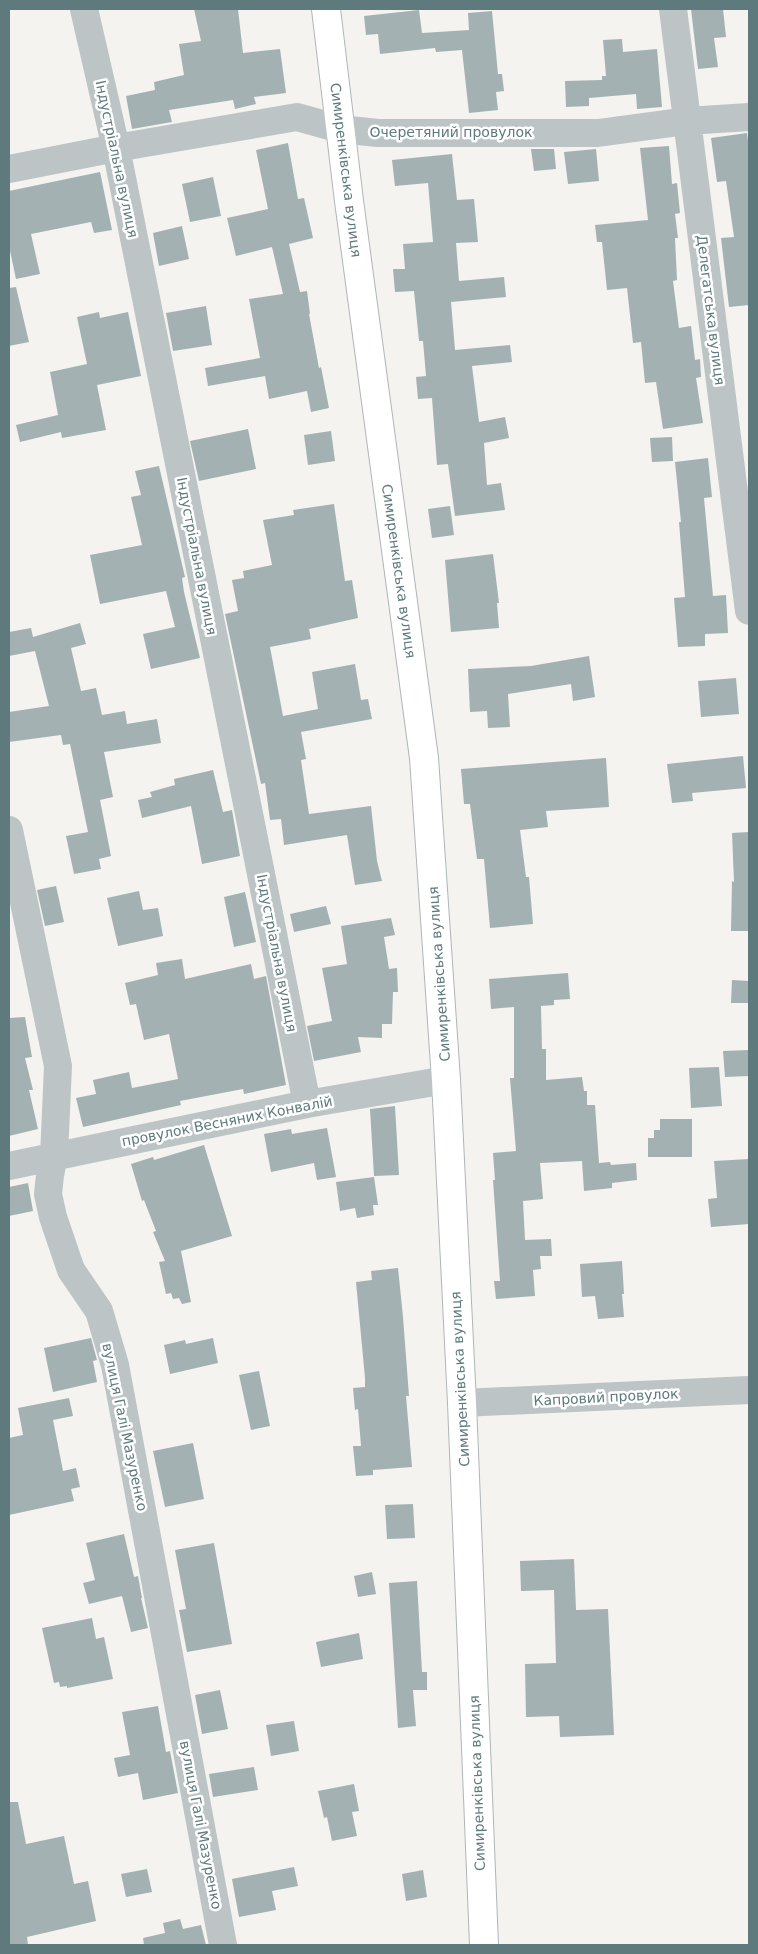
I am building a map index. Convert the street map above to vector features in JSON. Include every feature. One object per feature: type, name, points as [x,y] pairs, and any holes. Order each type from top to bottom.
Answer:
[{"type":"main road","name":"Симиренківська вулиця","points":[[326,9],[340,129],[424,758],[446,1080],[462,1403],[484,1945]]},
{"type":"street","name":"Індустріальна вулиця","points":[[84,9],[116,148],[307,1104]]},
{"type":"street","name":"Делегатська вулиця","points":[[673,9],[749,611]]},
{"type":"street","name":"Очеретяний провулок","points":[[9,169],[116,148],[297,117],[340,129],[378,133],[598,133],[687,121],[749,117]]},
{"type":"street","name":"вулиця Галі Мазуренко","points":[[9,830],[58,1066],[54,1156],[48,1194],[71,1270],[98,1311],[115,1365],[223,1945]]},
{"type":"street","name":"провулок Весняних Конвалій","points":[[9,1166],[307,1104],[446,1080]]},
{"type":"street","name":"Капровий провулок","points":[[462,1403],[749,1390]]},
{"type":"building","points":[[194,9],[238,9],[243,53],[280,49],[286,93],[254,97],[256,104],[235,109],[233,100],[169,110],[172,122],[132,129],[126,96],[155,90],[154,82],[184,75],[179,44],[201,41]]},
{"type":"building","points":[[691,9],[723,9],[726,37],[714,38],[718,67],[698,69]]},
{"type":"building","points":[[419,10],[422,33],[469,30],[468,13],[492,11],[498,74],[502,74],[504,91],[496,92],[498,110],[469,113],[462,50],[436,52],[435,48],[380,54],[378,34],[366,35],[364,16]]},
{"type":"building","points":[[622,39],[623,52],[657,49],[662,107],[637,109],[636,94],[589,98],[589,106],[566,107],[565,81],[602,80],[602,76],[606,76],[603,40]]},
{"type":"building","points":[[747,133],[749,149],[749,305],[729,307],[721,238],[734,237],[726,181],[717,182],[711,138]]},
{"type":"building","points":[[288,143],[298,199],[304,198],[313,238],[289,244],[300,292],[307,291],[309,314],[319,368],[321,367],[329,408],[311,412],[307,391],[269,399],[265,376],[208,386],[205,368],[260,358],[249,299],[283,294],[272,247],[236,256],[227,218],[268,209],[256,150]]},
{"type":"building","points":[[669,146],[672,184],[677,183],[680,213],[675,214],[678,238],[675,238],[677,280],[673,281],[679,328],[691,326],[695,360],[700,359],[701,377],[696,378],[703,423],[663,429],[656,382],[645,383],[641,342],[633,343],[627,288],[607,290],[602,242],[597,242],[595,225],[648,220],[640,148]]},
{"type":"building","points":[[531,149],[554,149],[556,169],[534,171]]},
{"type":"building","points":[[596,149],[599,181],[568,184],[564,152]]},
{"type":"building","points":[[452,154],[457,200],[474,199],[478,242],[456,243],[459,281],[504,277],[506,297],[451,302],[455,350],[510,345],[512,362],[472,366],[479,422],[505,417],[509,438],[484,443],[487,485],[501,483],[505,510],[455,516],[448,464],[437,465],[432,398],[418,399],[416,377],[426,376],[423,341],[419,341],[414,291],[395,292],[393,269],[405,269],[403,244],[433,242],[428,183],[395,186],[392,160]]},
{"type":"building","points":[[100,172],[112,230],[94,233],[91,222],[31,234],[40,274],[16,279],[9,246],[9,191]]},
{"type":"building","points":[[213,177],[221,216],[190,222],[182,184]]},
{"type":"building","points":[[182,226],[189,259],[159,266],[153,233]]},
{"type":"building","points":[[16,287],[29,342],[9,346],[9,288]]},
{"type":"building","points":[[206,306],[212,345],[173,351],[166,313]]},
{"type":"building","points":[[99,312],[100,318],[128,312],[141,376],[97,385],[106,430],[62,438],[61,432],[20,442],[16,425],[58,415],[50,372],[87,364],[77,317]]},
{"type":"building","points":[[248,429],[256,469],[199,481],[190,441]]},
{"type":"building","points":[[331,431],[335,461],[308,465],[304,435]]},
{"type":"building","points":[[672,437],[673,461],[652,462],[650,438]]},
{"type":"building","points":[[708,458],[712,497],[704,498],[713,596],[726,595],[728,633],[705,634],[705,646],[678,647],[674,598],[685,597],[679,522],[681,522],[675,462]]},
{"type":"building","points":[[159,466],[185,577],[182,578],[184,592],[200,658],[151,669],[143,634],[175,627],[166,591],[100,604],[90,555],[142,545],[131,497],[141,495],[135,471]]},
{"type":"building","points":[[334,504],[345,581],[352,580],[358,618],[309,629],[311,639],[270,647],[283,716],[318,709],[312,672],[355,664],[361,700],[368,699],[372,719],[301,732],[306,759],[301,760],[309,814],[371,806],[377,861],[382,881],[355,885],[347,835],[284,845],[281,819],[270,820],[265,783],[261,784],[225,614],[238,611],[232,580],[244,578],[243,571],[272,565],[263,520],[294,515],[293,510]]},
{"type":"building","points":[[450,506],[454,535],[432,538],[428,509]]},
{"type":"building","points":[[493,554],[499,603],[497,603],[499,628],[451,632],[445,560]]},
{"type":"building","points":[[80,623],[86,644],[71,648],[81,691],[96,688],[102,715],[125,711],[127,724],[157,719],[161,743],[104,752],[113,797],[100,800],[111,856],[99,859],[101,869],[74,874],[66,836],[88,832],[70,744],[63,745],[61,735],[9,742],[9,712],[49,706],[35,651],[9,656],[9,632],[31,628],[33,637]]},
{"type":"building","points":[[589,656],[595,697],[573,701],[571,684],[508,694],[510,727],[488,728],[487,711],[470,712],[468,669],[531,666]]},
{"type":"building","points":[[736,678],[739,714],[701,717],[698,681]]},
{"type":"building","points":[[743,756],[746,788],[692,793],[693,801],[672,803],[667,764]]},
{"type":"building","points":[[606,758],[609,807],[546,811],[548,827],[520,830],[526,877],[529,877],[533,924],[490,928],[484,859],[477,859],[470,804],[464,804],[461,769]]},
{"type":"building","points":[[213,770],[223,812],[232,810],[240,856],[202,864],[191,806],[142,818],[138,800],[152,797],[150,792],[175,785],[174,779]]},
{"type":"building","points":[[749,832],[749,931],[731,931],[732,881],[734,882],[732,833]]},
{"type":"building","points":[[56,886],[64,922],[45,926],[37,890]]},
{"type":"building","points":[[139,891],[143,910],[158,908],[163,936],[118,946],[107,898]]},
{"type":"building","points":[[245,892],[256,942],[234,947],[224,897]]},
{"type":"building","points":[[326,906],[331,924],[294,932],[290,914]]},
{"type":"building","points":[[391,918],[395,935],[384,937],[389,969],[397,968],[398,992],[393,992],[392,1024],[382,1024],[382,1038],[358,1037],[361,1052],[314,1061],[307,1026],[332,1021],[322,968],[347,964],[341,926]]},
{"type":"building","points":[[182,959],[185,979],[251,964],[254,979],[266,976],[286,1085],[244,1094],[243,1089],[180,1101],[181,1105],[83,1127],[76,1098],[96,1094],[93,1080],[129,1072],[132,1088],[178,1079],[169,1034],[144,1040],[136,1004],[130,1005],[125,983],[158,975],[156,963]]},
{"type":"building","points":[[568,973],[570,999],[554,1000],[554,1005],[541,1006],[542,1049],[546,1049],[546,1080],[582,1077],[584,1091],[587,1091],[587,1105],[595,1105],[599,1163],[610,1162],[611,1165],[636,1163],[637,1180],[612,1183],[612,1188],[584,1191],[582,1161],[540,1163],[543,1199],[523,1201],[525,1240],[551,1239],[552,1256],[540,1256],[541,1269],[533,1270],[535,1296],[496,1299],[494,1281],[500,1281],[493,1153],[516,1151],[510,1078],[514,1078],[514,1007],[491,1009],[489,979]]},
{"type":"building","points":[[732,980],[749,981],[749,1003],[731,1003]]},
{"type":"building","points":[[25,1017],[32,1057],[25,1058],[33,1090],[29,1090],[38,1129],[9,1136],[9,1018]]},
{"type":"building","points":[[749,1050],[749,1076],[725,1077],[723,1051]]},
{"type":"building","points":[[719,1067],[722,1106],[691,1108],[689,1068]]},
{"type":"building","points":[[395,1106],[399,1175],[374,1176],[370,1109]]},
{"type":"building","points":[[660,1119],[692,1119],[692,1157],[648,1157],[648,1138],[654,1138],[654,1130],[660,1130]]},
{"type":"building","points":[[327,1128],[336,1177],[317,1180],[314,1163],[271,1172],[264,1134],[291,1129],[292,1134]]},
{"type":"building","points":[[204,1145],[232,1236],[181,1251],[191,1302],[182,1304],[179,1298],[173,1299],[171,1293],[166,1294],[159,1262],[165,1261],[153,1232],[156,1231],[144,1200],[142,1201],[131,1164],[153,1157],[154,1160]]},
{"type":"building","points":[[749,1159],[749,1224],[711,1227],[708,1199],[717,1198],[714,1161]]},
{"type":"building","points":[[374,1177],[378,1205],[373,1205],[374,1215],[357,1218],[355,1208],[340,1211],[336,1182]]},
{"type":"building","points":[[28,1183],[33,1211],[9,1216],[9,1187]]},
{"type":"building","points":[[622,1261],[624,1317],[598,1319],[595,1296],[582,1297],[580,1264]]},
{"type":"building","points":[[398,1268],[409,1396],[406,1396],[412,1467],[373,1470],[373,1475],[356,1476],[353,1446],[361,1446],[358,1409],[355,1410],[353,1388],[365,1387],[365,1378],[356,1282],[372,1280],[371,1271]]},
{"type":"building","points":[[91,1338],[97,1360],[93,1361],[97,1382],[53,1392],[44,1348]]},
{"type":"building","points":[[213,1338],[218,1363],[170,1374],[164,1345],[185,1340],[186,1344]]},
{"type":"building","points":[[259,1371],[270,1426],[251,1430],[239,1375]]},
{"type":"building","points":[[69,1398],[73,1416],[53,1420],[63,1471],[76,1468],[80,1487],[71,1489],[74,1501],[9,1515],[9,1438],[23,1435],[18,1408]]},
{"type":"building","points":[[193,1443],[204,1499],[165,1507],[153,1451]]},
{"type":"building","points":[[413,1504],[415,1538],[387,1539],[385,1505]]},
{"type":"building","points":[[124,1534],[134,1577],[138,1576],[148,1628],[131,1632],[122,1596],[89,1604],[83,1583],[95,1580],[86,1543]]},
{"type":"building","points":[[214,1543],[232,1644],[187,1652],[179,1610],[186,1609],[175,1550]]},
{"type":"building","points":[[574,1559],[576,1610],[608,1609],[614,1735],[560,1737],[559,1716],[526,1717],[525,1664],[556,1663],[554,1590],[521,1591],[520,1561]]},
{"type":"building","points":[[372,1572],[376,1594],[358,1597],[354,1576]]},
{"type":"building","points":[[417,1581],[422,1672],[427,1672],[427,1690],[413,1690],[416,1726],[398,1728],[389,1583]]},
{"type":"building","points":[[92,1618],[96,1639],[104,1637],[113,1679],[67,1688],[67,1686],[60,1687],[59,1682],[54,1683],[42,1628]]},
{"type":"building","points":[[359,1633],[363,1659],[321,1667],[316,1642]]},
{"type":"building","points":[[220,1690],[228,1729],[202,1734],[195,1695]]},
{"type":"building","points":[[158,1706],[166,1752],[170,1751],[178,1793],[143,1800],[138,1773],[118,1777],[114,1758],[130,1755],[122,1712]]},
{"type":"building","points":[[294,1721],[299,1751],[271,1756],[266,1725]]},
{"type":"building","points":[[254,1767],[258,1790],[213,1797],[209,1774]]},
{"type":"building","points":[[354,1784],[359,1811],[352,1812],[357,1836],[332,1841],[327,1817],[324,1818],[318,1791]]},
{"type":"building","points":[[9,1802],[18,1802],[26,1844],[64,1836],[74,1884],[88,1881],[96,1921],[27,1937],[28,1945],[9,1945]]},
{"type":"building","points":[[294,1867],[298,1886],[272,1891],[276,1910],[239,1917],[232,1879]]},
{"type":"building","points":[[147,1869],[152,1892],[126,1897],[121,1874]]},
{"type":"building","points":[[423,1870],[427,1897],[406,1901],[402,1874]]},
{"type":"building","points":[[180,1919],[183,1929],[201,1925],[206,1945],[144,1945],[143,1938],[165,1933],[163,1923]]}]
